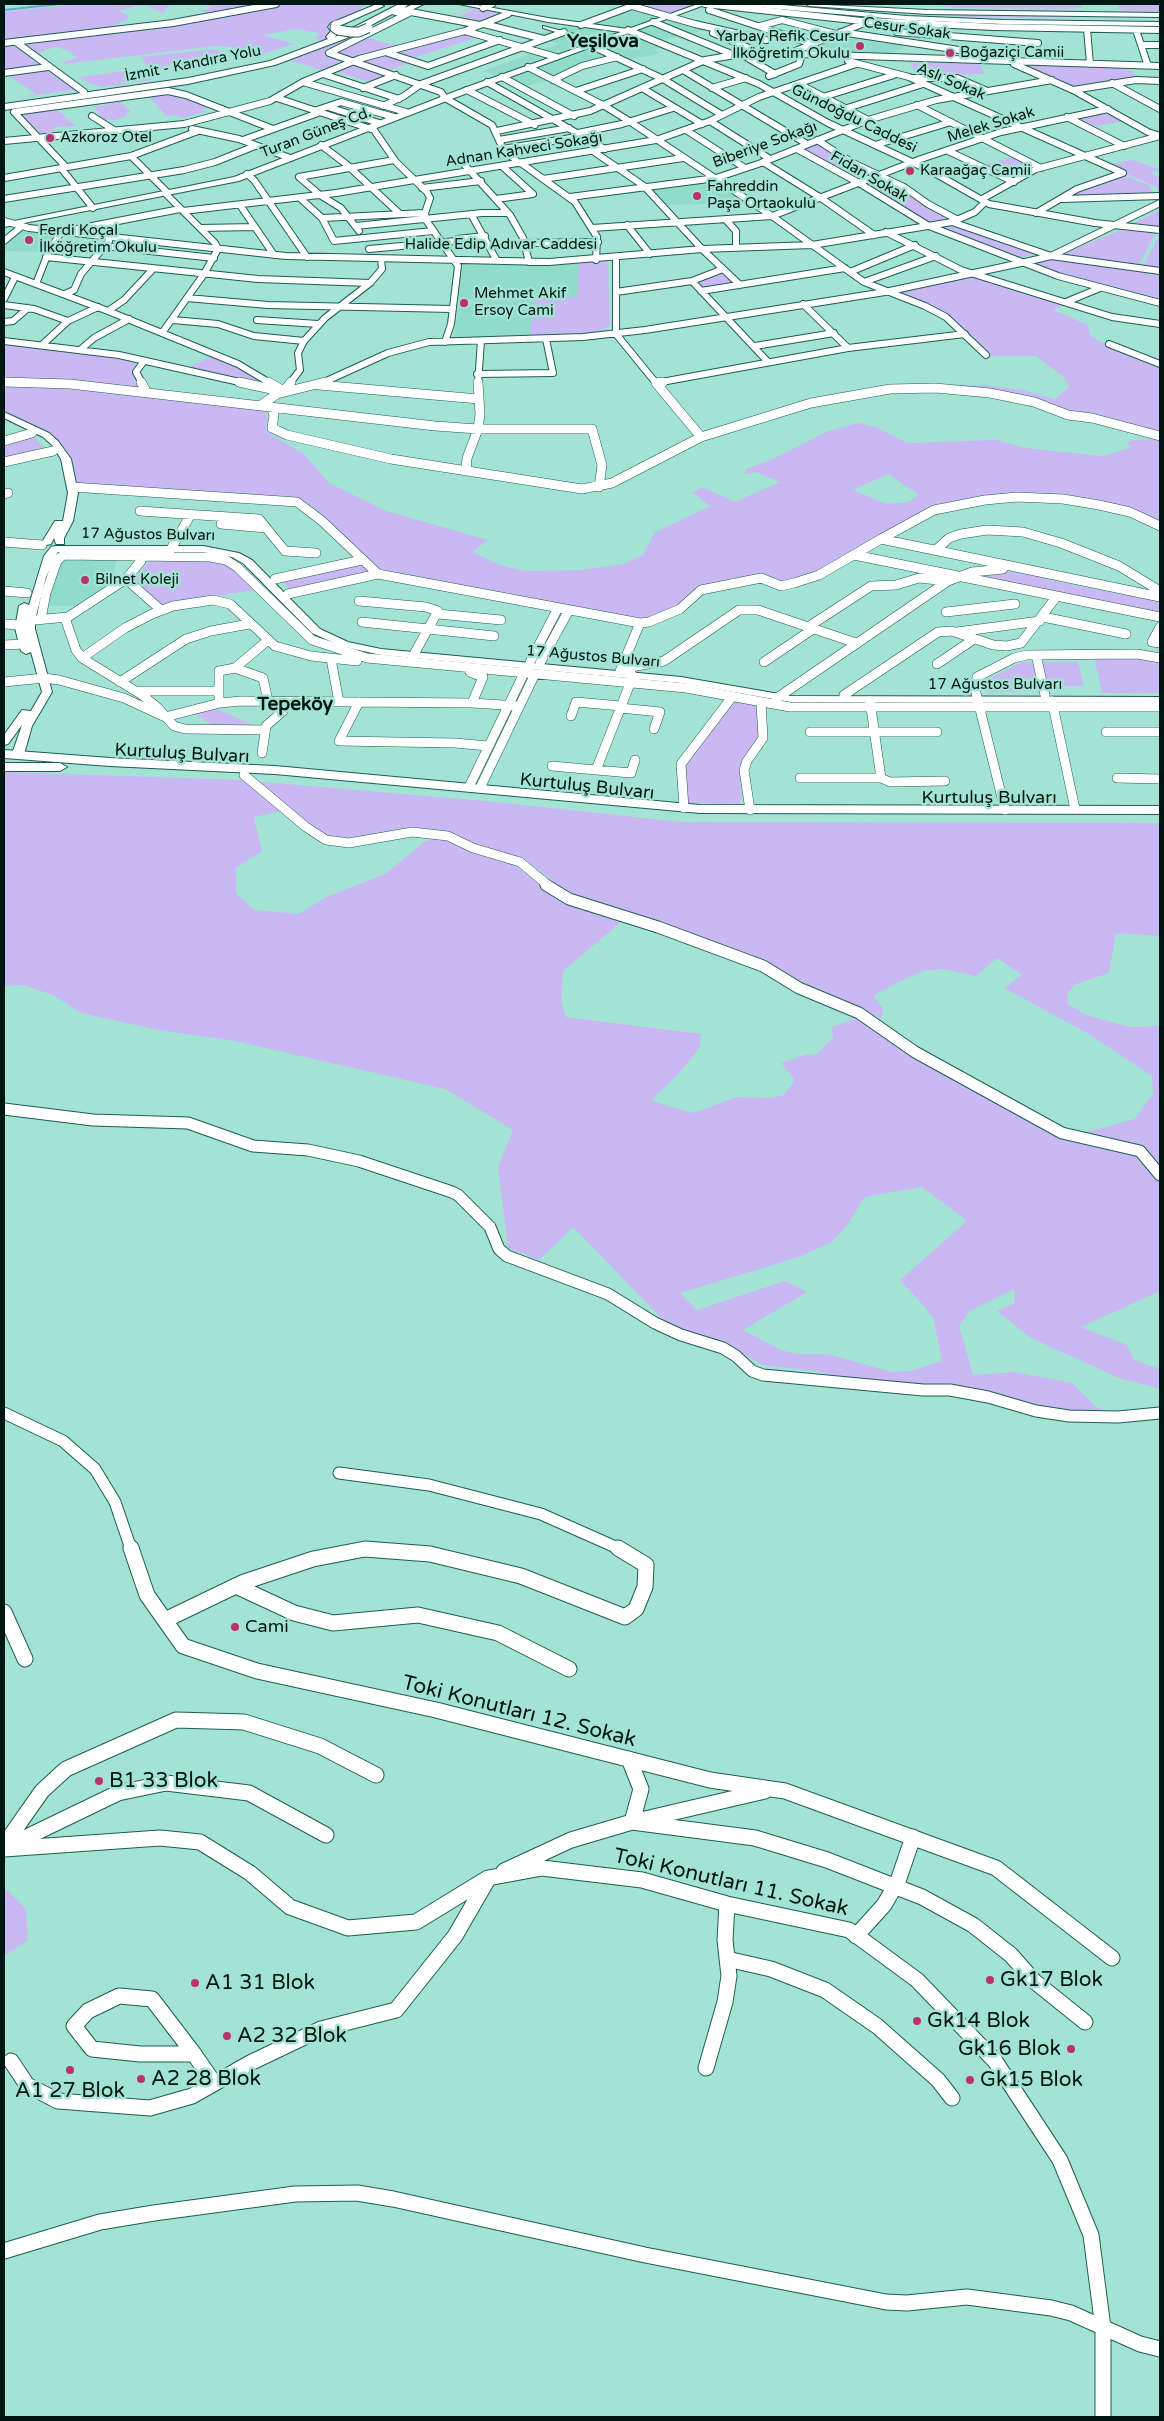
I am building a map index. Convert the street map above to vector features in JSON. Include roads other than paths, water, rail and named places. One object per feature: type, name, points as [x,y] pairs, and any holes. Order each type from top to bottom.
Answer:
[{"type":"highway","name":"İzmit - Kandıra Yolu","points":[[4,108],[203,79],[272,62],[316,48],[344,36],[405,4]]},
{"type":"highway","points":[[389,5],[336,25],[335,28],[359,32],[410,4]]},
{"type":"highway","points":[[316,48],[356,36],[410,6],[420,4]]},
{"type":"highway","points":[[744,4],[916,19],[1160,22]]},
{"type":"highway","points":[[765,4],[944,17],[1160,22]]},
{"type":"highway","name":"İzmit - Kandıra Yolu","points":[[4,103],[197,76],[226,70],[280,56],[329,38],[389,5]]},
{"type":"highway","points":[[7,767],[18,762],[11,754]]},
{"type":"highway","name":"Kurtuluş Bulvarı","points":[[11,754],[110,762],[275,770],[684,808],[750,810],[1160,810]]},
{"type":"highway","name":"Kurtuluş Bulvarı","points":[[7,767],[100,768],[244,775],[694,816],[1160,817]]},
{"type":"main road","points":[[456,4],[532,20],[541,26],[593,43]]},
{"type":"main road","points":[[462,4],[581,25],[628,30]]},
{"type":"main road","points":[[809,4],[947,12],[1160,14]]},
{"type":"main road","points":[[830,4],[929,10],[1160,14]]},
{"type":"main road","name":"Turan Güneş Cd.","points":[[6,224],[226,181],[487,82],[702,5]]},
{"type":"main road","points":[[4,415],[41,432],[55,442],[66,459],[72,487],[68,520],[49,556],[24,644],[47,692],[11,754]]},
{"type":"main road","points":[[4,420],[32,433],[53,451],[64,491],[54,547],[27,593],[30,629],[40,679],[34,699],[4,742]]},
{"type":"main road","name":"17 Ağustos Bulvarı","points":[[54,547],[215,546],[242,553],[255,560],[321,626],[336,636],[365,646],[414,654]]},
{"type":"main road","name":"17 Ağustos Bulvarı","points":[[172,547],[217,551],[240,557],[248,562],[308,623],[322,634],[338,642],[364,650],[531,668],[628,675],[692,682],[779,696],[870,703],[1160,700]]},
{"type":"main road","name":"17 Ağustos Bulvarı","points":[[779,696],[844,695],[978,701]]},
{"type":"main road","name":"17 Ağustos Bulvarı","points":[[1050,701],[1160,696]]},
{"type":"street","points":[[4,43],[184,22],[276,4]]},
{"type":"street","points":[[483,8],[492,4]]},
{"type":"street","points":[[702,5],[719,5],[869,21],[952,26],[1160,30]]},
{"type":"street","points":[[702,5],[812,44]]},
{"type":"street","points":[[581,25],[632,6],[696,24],[766,40]]},
{"type":"street","points":[[544,39],[411,12],[330,52],[331,54],[441,92],[445,98],[492,125],[497,131],[503,149],[570,197],[580,208],[598,242],[595,255],[596,260]]},
{"type":"street","points":[[4,141],[39,136],[184,124],[278,98],[304,82],[354,61],[465,31],[508,14]]},
{"type":"street","name":"Cesur Sokak","points":[[766,14],[782,20],[839,33],[949,47],[1006,60],[1073,90],[1148,132],[1160,136]]},
{"type":"street","points":[[760,26],[782,20]]},
{"type":"street","points":[[790,53],[869,21]]},
{"type":"street","points":[[653,22],[737,55],[775,74]]},
{"type":"street","points":[[696,24],[749,48]]},
{"type":"street","points":[[949,47],[952,37],[952,26]]},
{"type":"street","points":[[850,28],[883,31]]},
{"type":"street","points":[[1036,28],[1040,62]]},
{"type":"street","points":[[1087,29],[1090,64]]},
{"type":"street","name":"Gündoğdu Caddesi","points":[[628,30],[705,60],[747,79],[842,130],[914,162],[993,206],[1117,226],[1160,230]]},
{"type":"street","points":[[1136,30],[1146,63]]},
{"type":"street","points":[[465,31],[556,57]]},
{"type":"street","points":[[383,106],[399,99],[421,84],[564,32]]},
{"type":"street","points":[[891,32],[1038,43]]},
{"type":"street","points":[[737,55],[782,34]]},
{"type":"street","points":[[428,66],[500,40]]},
{"type":"street","points":[[16,42],[84,92]]},
{"type":"street","points":[[593,43],[663,79],[722,115]]},
{"type":"street","points":[[1141,45],[1160,45]]},
{"type":"street","points":[[387,52],[451,73]]},
{"type":"street","points":[[497,131],[574,116],[705,60],[737,55],[790,53],[1090,64],[1160,64]]},
{"type":"street","points":[[712,88],[775,74],[799,64],[802,54]]},
{"type":"street","name":"Aslı Sokak","points":[[833,55],[856,64],[911,78],[1123,173],[1085,186],[1060,199]]},
{"type":"street","points":[[553,80],[582,66],[618,57]]},
{"type":"street","name":"Adnan Kahveci Sokağı","points":[[61,232],[182,210],[300,198],[656,140],[710,121],[772,92],[856,64]]},
{"type":"street","points":[[1126,65],[1160,64]]},
{"type":"street","points":[[1126,65],[1148,80]]},
{"type":"street","points":[[4,73],[48,67]]},
{"type":"street","points":[[528,67],[603,105],[629,121],[772,216],[864,282],[885,292],[937,311],[986,354]]},
{"type":"street","points":[[576,91],[643,69]]},
{"type":"street","points":[[683,70],[807,144]]},
{"type":"street","points":[[323,74],[399,99]]},
{"type":"street","points":[[823,97],[896,74]]},
{"type":"street","points":[[363,88],[396,75]]},
{"type":"street","points":[[502,77],[574,116]]},
{"type":"street","points":[[911,78],[957,78],[985,90]]},
{"type":"street","name":"Biberiye Sokağı","points":[[570,197],[716,178],[798,149],[868,120],[917,105],[951,96],[1052,80]]},
{"type":"street","points":[[1073,90],[1112,83],[1160,81]]},
{"type":"street","points":[[304,82],[406,112]]},
{"type":"street","points":[[487,82],[605,149]]},
{"type":"street","points":[[1112,83],[1160,109]]},
{"type":"street","points":[[799,84],[868,120]]},
{"type":"street","points":[[844,108],[923,84]]},
{"type":"street","points":[[642,88],[702,124]]},
{"type":"street","points":[[467,90],[535,125]]},
{"type":"street","points":[[93,208],[76,188],[39,136],[14,112],[168,91],[180,93],[273,129]]},
{"type":"street","points":[[278,98],[367,128],[380,136],[394,160],[430,198],[425,213],[426,220],[458,266],[451,324],[445,342]]},
{"type":"street","points":[[243,140],[341,102],[394,117]]},
{"type":"street","points":[[917,105],[1041,168]]},
{"type":"street","points":[[328,106],[379,123]]},
{"type":"street","points":[[503,149],[581,134],[673,108]]},
{"type":"street","name":"Melek Sokak","points":[[592,228],[772,216],[914,162],[981,139],[1020,127],[1108,109]]},
{"type":"street","points":[[92,116],[114,130]]},
{"type":"street","points":[[1067,117],[1124,146]]},
{"type":"street","points":[[710,121],[770,159]]},
{"type":"street","points":[[875,145],[951,122]]},
{"type":"street","points":[[184,124],[198,131],[243,140],[290,158]]},
{"type":"street","points":[[499,140],[569,128]]},
{"type":"street","points":[[686,130],[745,168]]},
{"type":"street","points":[[4,178],[131,156],[198,131]]},
{"type":"street","name":"Halide Edip Adıvar Caddesi","points":[[6,224],[61,232],[274,255],[338,258],[529,262],[596,260],[702,249],[812,245],[955,221],[979,210],[984,200],[1041,168],[1160,136]]},
{"type":"street","points":[[817,140],[853,163],[904,187],[955,221],[1051,256],[1160,271]]},
{"type":"street","points":[[4,199],[204,165],[255,146]]},
{"type":"street","points":[[321,146],[350,167],[400,214]]},
{"type":"street","name":"Fidan Sokak","points":[[798,149],[825,166],[860,183],[928,226],[1021,263],[1100,288],[1160,303]]},
{"type":"street","points":[[948,150],[1014,182]]},
{"type":"street","points":[[592,151],[644,186],[702,249],[740,285]]},
{"type":"street","points":[[131,156],[215,243],[218,249],[204,274],[162,333]]},
{"type":"street","points":[[543,179],[683,158]]},
{"type":"street","points":[[382,268],[349,216],[299,177],[394,160]]},
{"type":"street","points":[[461,161],[481,181],[508,214],[525,243],[529,262]]},
{"type":"street","points":[[763,162],[821,198],[874,235]]},
{"type":"street","points":[[496,199],[533,194],[502,166]]},
{"type":"street","points":[[247,174],[254,180],[267,202],[307,257]]},
{"type":"street","points":[[422,188],[481,181]]},
{"type":"street","points":[[1036,213],[1060,199],[1160,196]]},
{"type":"street","points":[[300,198],[322,218],[334,241]]},
{"type":"street","points":[[260,405],[271,397],[284,392],[318,385],[404,347],[445,342],[546,339],[616,334],[885,292],[972,274],[1051,256],[1117,226],[1160,203]]},
{"type":"street","points":[[240,205],[274,255]]},
{"type":"street","points":[[322,218],[425,213]]},
{"type":"street","points":[[356,226],[471,214],[508,214]]},
{"type":"street","points":[[471,214],[485,236],[497,261]]},
{"type":"street","points":[[726,220],[736,231],[736,247]]},
{"type":"street","points":[[627,225],[650,254]]},
{"type":"street","points":[[200,228],[254,226]]},
{"type":"street","points":[[4,241],[21,227]]},
{"type":"street","points":[[338,258],[330,242],[432,231]]},
{"type":"street","points":[[36,284],[46,257],[61,232]]},
{"type":"street","points":[[886,232],[916,245],[960,270],[1123,319],[1160,324]]},
{"type":"street","points":[[369,248],[442,243],[485,236]]},
{"type":"street","points":[[65,294],[74,290],[81,274],[112,237]]},
{"type":"street","points":[[525,243],[598,242]]},
{"type":"street","points":[[701,291],[848,270],[916,245]]},
{"type":"street","points":[[104,246],[214,258]]},
{"type":"street","points":[[864,282],[936,256]]},
{"type":"street","points":[[46,257],[267,280],[370,283]]},
{"type":"street","points":[[616,258],[616,334],[701,437]]},
{"type":"street","points":[[284,392],[300,370],[298,352],[304,341],[318,324],[337,307],[370,283],[382,268],[401,259]]},
{"type":"street","points":[[108,311],[124,300],[152,269]]},
{"type":"street","points":[[616,292],[692,281],[723,269]]},
{"type":"street","points":[[4,272],[65,294],[238,364],[284,392]]},
{"type":"street","points":[[4,299],[15,277]]},
{"type":"street","points":[[692,281],[768,362]]},
{"type":"street","points":[[1066,302],[1100,288]]},
{"type":"street","points":[[187,298],[268,305],[452,309]]},
{"type":"street","points":[[803,304],[848,348]]},
{"type":"street","points":[[4,305],[28,308],[68,321]]},
{"type":"street","points":[[247,334],[268,305]]},
{"type":"street","points":[[42,344],[68,321],[98,307]]},
{"type":"street","points":[[4,322],[13,321],[28,308]]},
{"type":"street","points":[[80,350],[94,338],[129,320]]},
{"type":"street","points":[[173,320],[218,324],[247,334],[304,341]]},
{"type":"street","points":[[257,320],[318,324]]},
{"type":"street","points":[[755,346],[834,333]]},
{"type":"street","points":[[656,383],[848,348],[965,334]]},
{"type":"street","points":[[477,374],[553,373],[546,339]]},
{"type":"street","points":[[4,341],[42,344],[144,361],[284,392]]},
{"type":"street","points":[[466,470],[467,458],[478,429],[479,399],[477,374],[481,341]]},
{"type":"street","points":[[1109,344],[1160,364]]},
{"type":"street","points":[[144,361],[137,368],[136,372],[147,393]]},
{"type":"street","points":[[4,382],[55,383],[260,405],[370,420],[478,429],[592,429],[602,465],[599,487]]},
{"type":"street","points":[[318,385],[479,399]]},
{"type":"street","points":[[271,407],[274,415],[272,428],[287,435],[360,453],[570,488],[599,487],[627,476],[701,437],[811,403],[872,391],[910,388],[970,390],[1008,396],[1068,415],[1092,418],[1160,436]]},
{"type":"street","points":[[4,441],[32,433]]},
{"type":"street","points":[[4,462],[53,451]]},
{"type":"street","points":[[72,487],[297,502],[322,521],[378,574]]},
{"type":"street","points":[[288,594],[378,574],[640,623],[650,622],[680,609],[698,592],[705,589],[761,578],[781,586],[819,575],[934,510],[985,500],[1017,497],[1064,499],[1113,508],[1137,515],[1160,526]]},
{"type":"street","points":[[140,511],[256,519],[260,520],[285,551],[316,553]]},
{"type":"street","points":[[172,547],[191,514]]},
{"type":"street","points":[[221,524],[266,528]]},
{"type":"street","points":[[936,550],[950,538],[961,534],[992,530],[1023,532],[1061,543],[1119,566],[1160,591]]},
{"type":"street","points":[[881,539],[1160,597]]},
{"type":"street","points":[[4,542],[219,558],[237,567],[308,637],[331,648],[368,658],[531,668]]},
{"type":"street","points":[[854,554],[1160,617]]},
{"type":"street","points":[[274,579],[362,560]]},
{"type":"street","points":[[4,624],[65,618],[126,579],[141,561]]},
{"type":"street","points":[[779,696],[957,576],[990,569],[1034,571]]},
{"type":"street","points":[[764,662],[871,586],[899,585],[919,578],[948,581]]},
{"type":"street","points":[[126,579],[161,610]]},
{"type":"street","points":[[4,591],[27,593]]},
{"type":"street","points":[[844,695],[936,632],[954,632],[998,645],[1018,644],[1024,641],[1057,596]]},
{"type":"street","points":[[359,600],[429,608],[437,610],[438,614]]},
{"type":"street","points":[[82,658],[125,628],[161,610],[198,601],[221,601],[230,604],[267,641],[293,652],[331,659],[479,674],[483,679],[472,703]]},
{"type":"street","points":[[954,632],[1015,604]]},
{"type":"street","points":[[474,788],[502,743],[520,706],[531,668],[558,608]]},
{"type":"street","points":[[628,675],[631,667],[636,664],[664,661],[742,609],[758,610],[856,643]]},
{"type":"street","points":[[474,788],[490,744],[508,705],[569,610]]},
{"type":"street","points":[[946,612],[988,617],[1041,619],[1126,634]]},
{"type":"street","points":[[414,654],[438,614]]},
{"type":"street","points":[[438,614],[501,620]]},
{"type":"street","points":[[65,618],[76,650],[82,658],[136,691],[158,708],[180,729],[265,730]]},
{"type":"street","points":[[362,622],[494,636]]},
{"type":"street","points":[[596,770],[620,707],[640,623]]},
{"type":"street","points":[[120,682],[186,639],[211,631],[249,624]]},
{"type":"street","points":[[1145,655],[1156,642],[1160,627]]},
{"type":"street","points":[[937,664],[974,639]]},
{"type":"street","points":[[235,668],[267,641]]},
{"type":"street","points":[[4,645],[24,644]]},
{"type":"street","points":[[1036,655],[1050,701],[1075,809]]},
{"type":"street","points":[[1005,810],[986,740],[974,684],[980,675],[1014,658],[1036,655],[1145,655],[1160,658]]},
{"type":"street","points":[[331,659],[339,702]]},
{"type":"street","points":[[220,703],[218,691],[219,671],[226,668],[235,668],[263,678],[268,701]]},
{"type":"street","points":[[628,675],[761,703],[790,707],[870,703],[881,778]]},
{"type":"street","points":[[4,682],[40,679],[59,680],[124,698],[165,716],[220,703],[268,701],[472,703],[520,706]]},
{"type":"street","points":[[136,691],[218,691]]},
{"type":"street","points":[[684,808],[681,764],[732,697]]},
{"type":"street","points":[[262,753],[265,730],[270,720],[285,709],[286,701]]},
{"type":"street","points":[[1050,701],[1160,707]]},
{"type":"street","points":[[359,702],[339,741],[502,743]]},
{"type":"street","points":[[571,716],[576,702],[660,712],[654,729]]},
{"type":"street","points":[[750,810],[744,770],[746,762],[762,741],[761,703]]},
{"type":"street","points":[[810,732],[937,732]]},
{"type":"street","points":[[1106,732],[1160,732]]},
{"type":"street","points":[[552,766],[631,773],[636,760]]},
{"type":"street","points":[[244,775],[326,840],[350,843],[412,832],[448,836],[481,850],[520,862],[543,883],[569,899],[658,927],[764,966],[799,988],[859,1014],[914,1052],[1062,1133],[1140,1151],[1160,1175]]},
{"type":"street","points":[[800,778],[881,778],[890,782],[944,781]]},
{"type":"street","points":[[1117,778],[1160,779]]},
{"type":"street","points":[[4,1110],[93,1120],[188,1123],[253,1146],[308,1150],[359,1162],[450,1192],[458,1195],[490,1227],[499,1249],[507,1256],[602,1291],[680,1335],[723,1348],[736,1356],[752,1371],[763,1375],[791,1380],[924,1390],[950,1390],[988,1396],[1036,1411],[1069,1416],[1118,1417],[1160,1413]]},
{"type":"street","name":"Toki Konutları 12. Sokak","points":[[4,1413],[63,1441],[95,1469],[115,1502],[147,1595],[183,1646],[257,1671],[436,1710],[710,1780],[785,1791],[996,1868],[1112,1958]]},
{"type":"street","points":[[165,1620],[236,1586],[313,1559],[365,1549],[430,1554],[521,1576],[604,1607],[625,1617],[636,1609],[645,1587],[646,1565],[615,1546],[541,1514],[429,1485],[339,1473]]},
{"type":"street","points":[[236,1586],[294,1613],[333,1623],[418,1615],[498,1633],[569,1669]]},
{"type":"street","points":[[4,1612],[25,1659]]},
{"type":"street","points":[[4,1847],[42,1790],[66,1769],[176,1720],[244,1722],[320,1746],[376,1775]]},
{"type":"street","points":[[629,1759],[641,1789],[632,1822]]},
{"type":"street","points":[[4,1847],[118,1794],[166,1783],[249,1793],[326,1835]]},
{"type":"street","points":[[11,2061],[27,2085],[58,2100],[150,2108],[192,2096],[321,2029],[396,2010],[454,1936],[488,1878],[571,1840],[632,1822],[772,1789]]},
{"type":"street","points":[[632,1822],[754,1838],[827,1860],[922,1897],[972,1925],[1011,1954],[1034,1981],[1085,2022]]},
{"type":"street","name":"Toki Konutları 11. Sokak","points":[[4,1847],[22,1849],[160,1838],[200,1842],[250,1873],[290,1907],[348,1928],[416,1922],[488,1878],[542,1868],[642,1880],[727,1904],[849,1930],[917,1980],[995,2062],[1060,2160],[1091,2235],[1103,2328],[1103,2417]]},
{"type":"street","points":[[856,1936],[884,1905],[895,1886],[913,1838]]},
{"type":"street","points":[[706,2068],[725,2002],[729,1976],[727,1960],[727,1904]]},
{"type":"street","points":[[727,1960],[771,1969],[825,1990],[877,2026],[938,2080],[952,2098]]},
{"type":"street","points":[[194,2054],[140,2054],[92,2049],[74,2026],[88,2011],[119,1996],[152,1999],[194,2054],[214,2083]]},
{"type":"street","points":[[4,2251],[100,2222],[154,2213],[295,2194],[357,2193],[393,2199],[644,2255],[886,2302],[907,2304],[967,2297],[1010,2301],[1052,2308],[1140,2344],[1160,2349]]},
{"type":"waterway","points":[[4,10],[59,4]]},
{"type":"waterway","points":[[1146,27],[1160,27]]},
{"type":"place","name":"Yarbay Refik Cesur İlköğretim Okulu","points":[[860,46]]},
{"type":"place","name":"Boğaziçi Camii","points":[[950,53]]},
{"type":"place","name":"Azkoroz Otel","points":[[50,138]]},
{"type":"place","name":"Karaağaç Camii","points":[[910,171]]},
{"type":"place","name":"Fahreddin Paşa Ortaokulu","points":[[697,196]]},
{"type":"place","name":"Ferdi Koçal İlköğretim Okulu","points":[[29,240]]},
{"type":"place","name":"Mehmet Akif Ersoy Cami","points":[[464,303]]},
{"type":"place","name":"Bilnet Koleji","points":[[85,580]]},
{"type":"place","name":"Cami","points":[[235,1627]]},
{"type":"place","name":"B1 33 Blok","points":[[99,1781]]},
{"type":"place","name":"Gk17 Blok","points":[[990,1980]]},
{"type":"place","name":"A1 31 Blok","points":[[195,1983]]},
{"type":"place","name":"Gk14 Blok","points":[[917,2021]]},
{"type":"place","name":"A2 32 Blok","points":[[227,2036]]},
{"type":"place","name":"Gk16 Blok","points":[[1071,2049]]},
{"type":"place","name":"A1 27 Blok","points":[[70,2070]]},
{"type":"place","name":"A2 28 Blok","points":[[141,2079]]},
{"type":"place","name":"Gk15 Blok","points":[[970,2080]]},
{"type":"district","name":"Yeşilova","points":[[603,42]]},
{"type":"district","name":"Tepeköy","points":[[295,705]]}]
